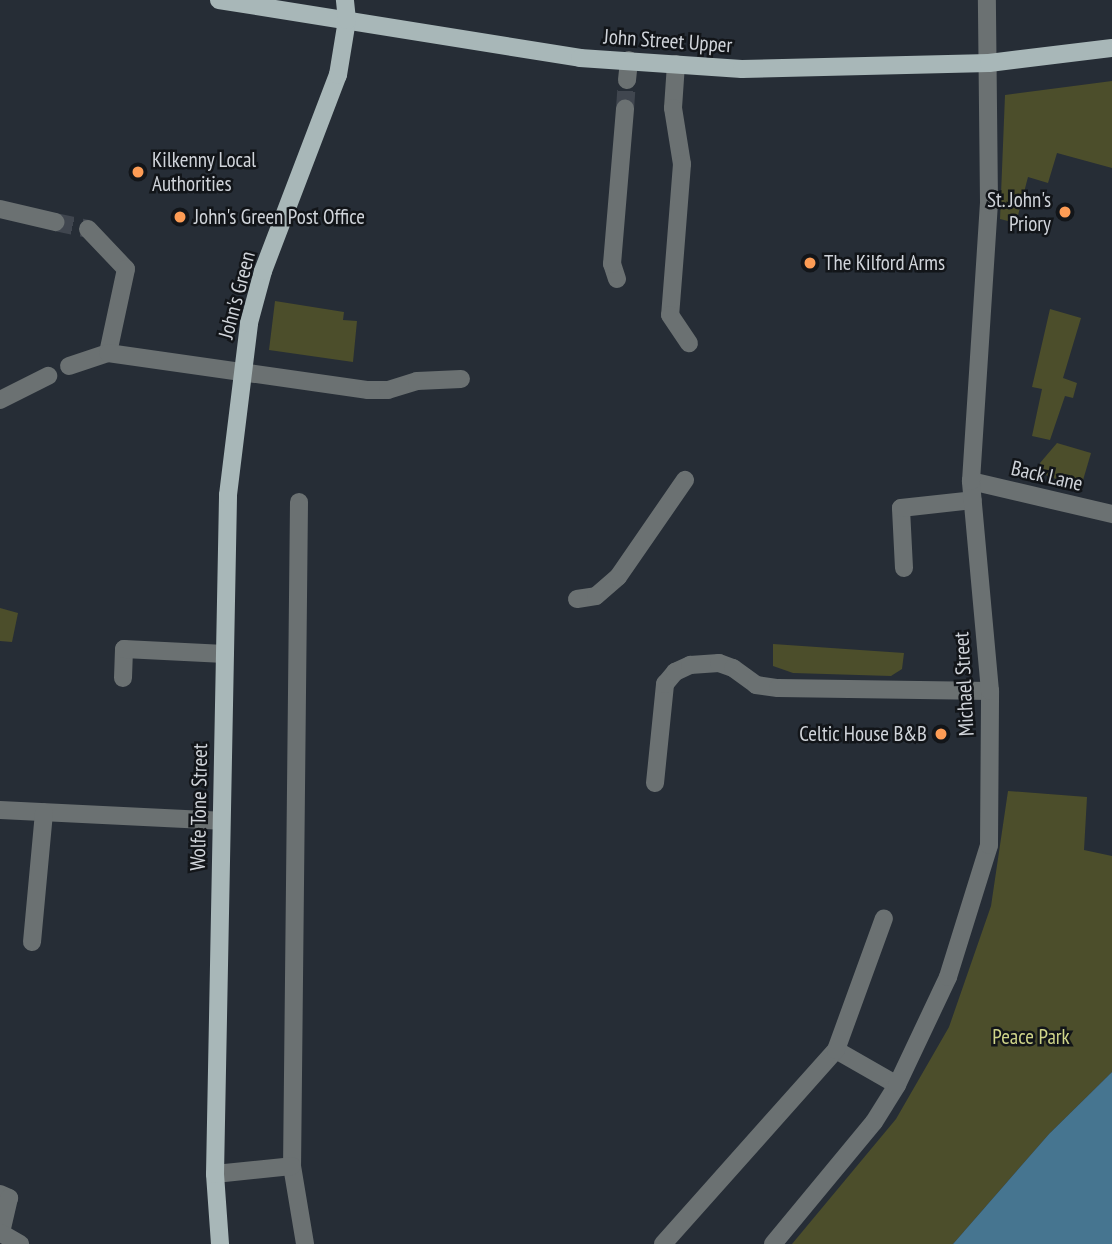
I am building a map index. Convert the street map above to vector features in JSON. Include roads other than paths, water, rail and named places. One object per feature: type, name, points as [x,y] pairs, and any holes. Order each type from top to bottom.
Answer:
[{"type":"main road","name":"John Street Upper","points":[[219,0],[297,6],[347,20],[580,58],[742,69],[989,63],[1112,48]]},
{"type":"main road","name":"John's Green","points":[[242,372],[263,271],[338,75],[347,20],[345,0]]},
{"type":"main road","name":"Wolfe Tone Street","points":[[219,1244],[215,1174],[228,495],[242,372]]},
{"type":"street","name":"Michael Street","points":[[773,1244],[874,1122],[897,1085],[948,977],[989,845],[990,691],[971,481],[989,203],[987,0]]},
{"type":"street","points":[[627,80],[629,60]]},
{"type":"street","points":[[676,64],[673,108],[682,164],[670,314],[689,343]]},
{"type":"street","points":[[617,279],[612,264],[625,109]]},
{"type":"street","points":[[0,209],[55,222]]},
{"type":"street","points":[[69,366],[108,354],[126,269],[88,229]]},
{"type":"street","name":"John's Green","points":[[108,354],[242,372]]},
{"type":"street","points":[[242,372],[368,390],[388,390],[417,381],[461,379]]},
{"type":"street","points":[[0,400],[48,376]]},
{"type":"street","points":[[578,598],[596,596],[618,577],[685,480]]},
{"type":"street","name":"Back Lane","points":[[971,481],[1112,514]]},
{"type":"street","points":[[904,568],[901,508],[973,500]]},
{"type":"street","points":[[299,502],[292,1166],[305,1244]]},
{"type":"street","points":[[123,678],[124,649],[225,654]]},
{"type":"street","points":[[655,783],[665,684],[676,672],[690,666],[719,663],[733,668],[756,685],[778,688],[990,691]]},
{"type":"street","points":[[0,810],[221,821]]},
{"type":"street","points":[[32,942],[44,813]]},
{"type":"street","points":[[663,1244],[836,1050],[884,918]]},
{"type":"street","points":[[836,1050],[897,1085]]},
{"type":"street","points":[[215,1174],[292,1166]]},
{"type":"street","points":[[0,1194],[9,1198],[1,1233],[20,1244]]},
{"type":"water","points":[[1112,1072],[1112,1244],[953,1244],[1049,1134]]},
{"type":"tunnel","points":[[625,109],[627,80]]},
{"type":"tunnel","points":[[55,222],[88,229]]},
{"type":"place","name":"Kilkenny Local Authorities","points":[[138,172]]},
{"type":"place","name":"St. John's Priory","points":[[1065,212]]},
{"type":"place","name":"John's Green Post Office","points":[[180,217]]},
{"type":"place","name":"The Kilford Arms","points":[[810,263]]},
{"type":"place","name":"Celtic House B&B","points":[[941,734]]},
{"type":"park label","name":"Peace Park","points":[[1031,1037]]}]
